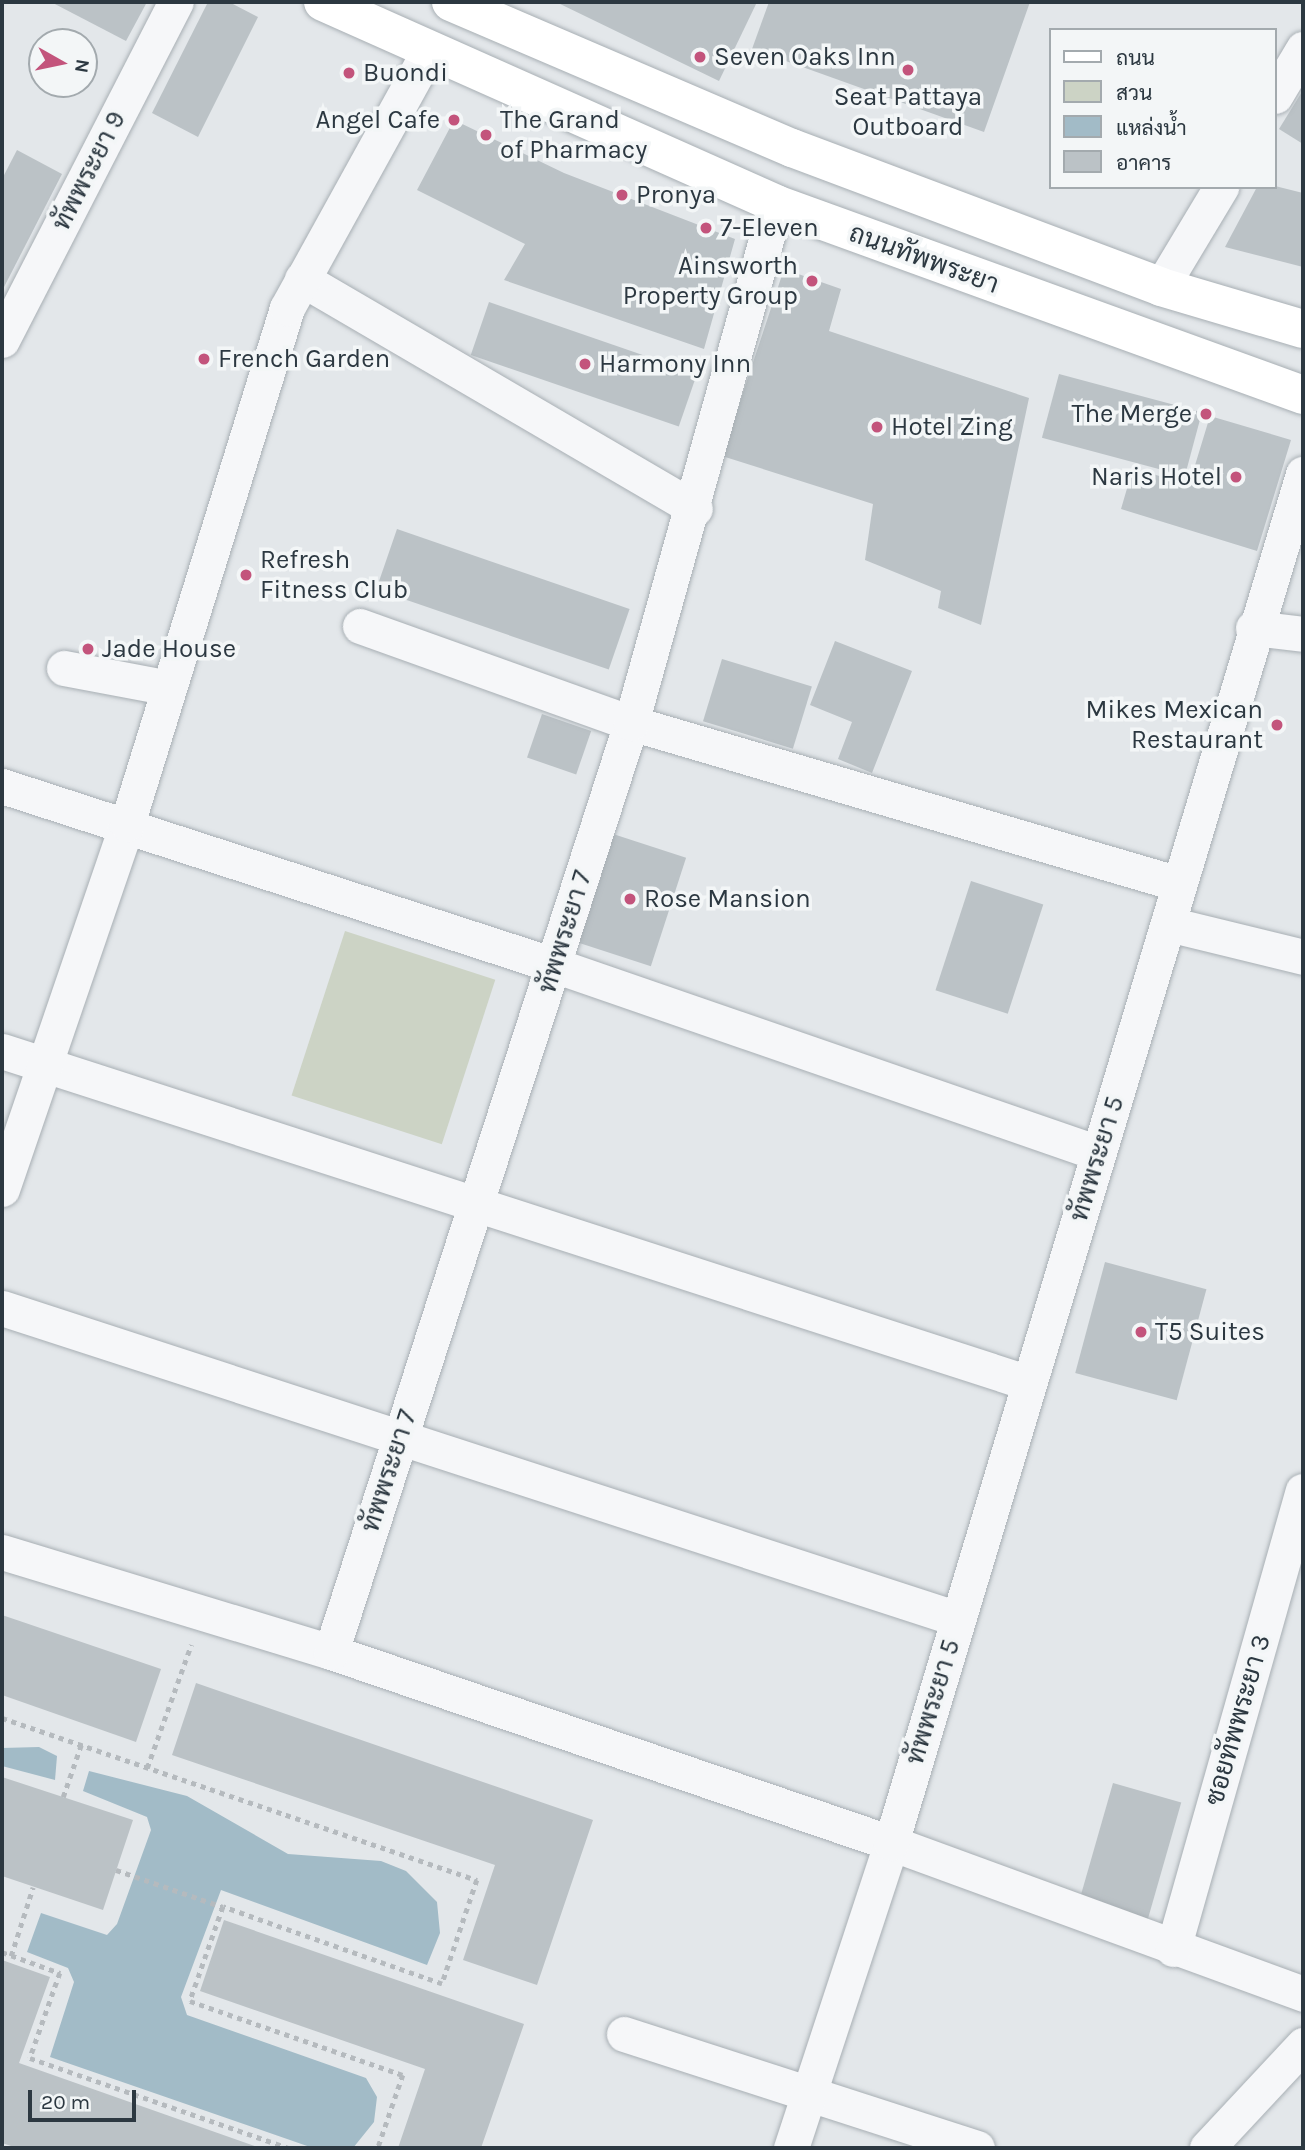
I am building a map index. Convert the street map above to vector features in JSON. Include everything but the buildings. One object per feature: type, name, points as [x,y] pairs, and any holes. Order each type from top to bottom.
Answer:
[{"type":"main road","name":"ถนนทัพพระยา","points":[[323,2],[776,204],[1303,395]]},
{"type":"main road","points":[[460,4],[792,148],[1161,286],[1303,329]]},
{"type":"street","name":"ทัพพระยา 9","points":[[2,340],[176,2]]},
{"type":"street","points":[[1277,93],[1303,49]]},
{"type":"street","points":[[2,1189],[127,824],[165,687],[274,342],[302,279],[429,51]]},
{"type":"street","points":[[1161,286],[1220,189]]},
{"type":"street","name":"ทัพพระยา 7","points":[[331,1652],[400,1436],[479,1207],[631,723],[695,509],[776,204]]},
{"type":"street","points":[[302,279],[695,509]]},
{"type":"street","name":"ทัพพระยา 5","points":[[791,2148],[891,1843],[1168,924],[1253,628],[1303,474]]},
{"type":"street","points":[[360,626],[631,723],[1179,884]]},
{"type":"street","points":[[1253,628],[1303,634]]},
{"type":"street","points":[[64,668],[165,687]]},
{"type":"street","points":[[2,786],[127,824],[554,965],[1098,1153]]},
{"type":"street","points":[[1168,924],[1303,957]]},
{"type":"street","points":[[2,1051],[1029,1383]]},
{"type":"street","points":[[2,1308],[958,1619]]},
{"type":"street","name":"ซอยทัพพระยา 3","points":[[1173,1949],[1303,1491]]},
{"type":"street","points":[[2,1552],[331,1652],[891,1843],[1173,1949],[1303,1994]]},
{"type":"street","points":[[624,2034],[977,2148]]},
{"type":"street","points":[[1208,2148],[1303,2045]]},
{"type":"path","points":[[147,1768],[202,1614]]},
{"type":"path","points":[[2,1718],[477,1881],[442,1984],[116,1870]]},
{"type":"path","points":[[63,1797],[81,1745]]},
{"type":"path","points":[[11,1956],[33,1886]]},
{"type":"path","points":[[223,1907],[190,2001],[403,2075],[378,2148]]},
{"type":"path","points":[[2,1952],[60,1973],[30,2058],[289,2148]]},
{"type":"green space","points":[[345,931],[495,980],[442,1144],[292,1096]]},
{"type":"water","points":[[39,1747],[57,1756],[55,1780],[2,1766],[2,1748]]},
{"type":"water","points":[[89,1771],[187,1796],[288,1854],[381,1861],[406,1871],[437,1902],[440,1933],[427,1965],[221,1890],[181,1997],[187,2015],[366,2078],[377,2097],[374,2122],[353,2148],[313,2148],[50,2057],[74,1982],[68,1968],[27,1952],[41,1913],[107,1935],[117,1924],[151,1830],[147,1817],[83,1791]]},
{"type":"place","name":"Seven Oaks Inn","points":[[700,57]]},
{"type":"place","name":"Seat Pattaya Outboard","points":[[908,70]]},
{"type":"place","name":"Buondi","points":[[349,73]]},
{"type":"place","name":"Angel Cafe","points":[[454,120]]},
{"type":"place","name":"The Grand of Pharmacy","points":[[486,135]]},
{"type":"place","name":"Pronya","points":[[622,195]]},
{"type":"place","name":"7-Eleven","points":[[706,228]]},
{"type":"place","name":"Ainsworth Property Group","points":[[812,281]]},
{"type":"place","name":"French Garden","points":[[204,359]]},
{"type":"place","name":"Harmony Inn","points":[[585,364]]},
{"type":"place","name":"The Merge","points":[[1206,414]]},
{"type":"place","name":"Hotel Zing","points":[[877,427]]},
{"type":"place","name":"Naris Hotel","points":[[1236,477]]},
{"type":"place","name":"Refresh Fitness Club","points":[[246,575]]},
{"type":"place","name":"Jade House","points":[[88,649]]},
{"type":"place","name":"Mikes Mexican Restaurant","points":[[1277,725]]},
{"type":"place","name":"Rose Mansion","points":[[630,899]]},
{"type":"place","name":"T5 Suites","points":[[1141,1332]]}]
